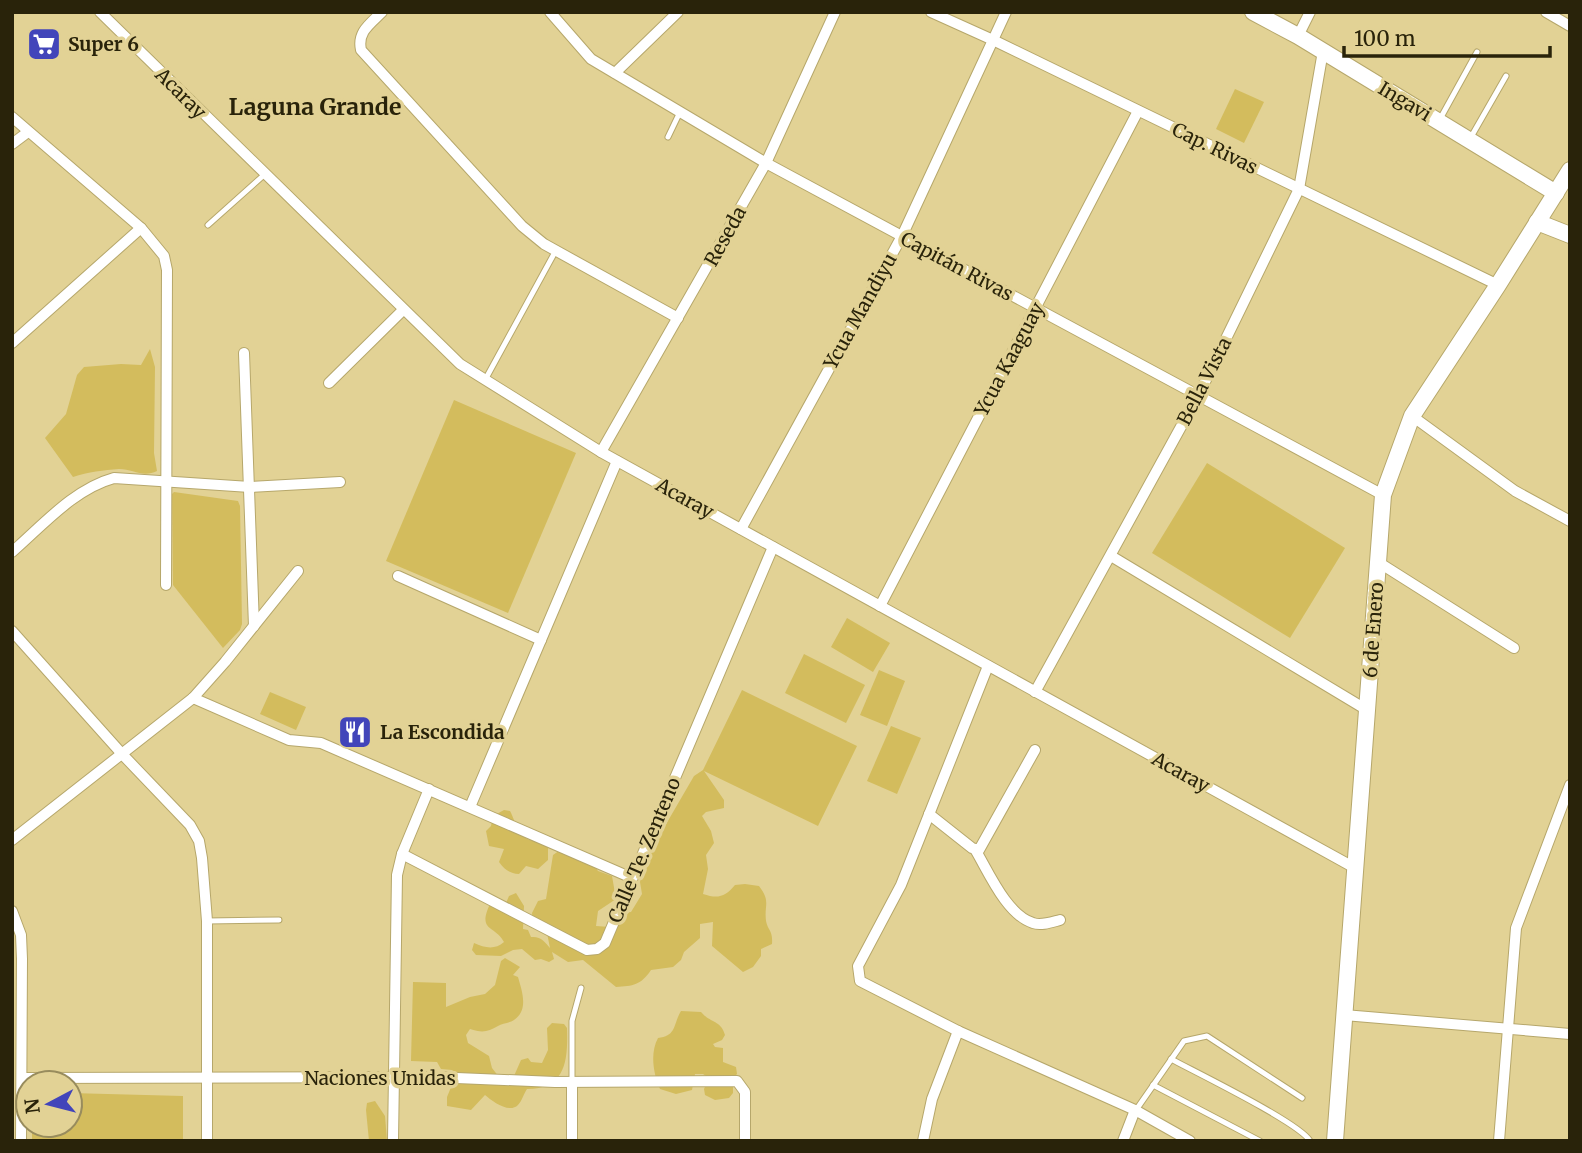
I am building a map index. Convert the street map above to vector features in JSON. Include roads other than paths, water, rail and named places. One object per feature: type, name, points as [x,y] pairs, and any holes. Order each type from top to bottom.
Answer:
[{"type":"main road","name":"Ingavi","points":[[1253,12],[1298,36],[1556,193]]},
{"type":"main road","name":"6 de Enero","points":[[1335,1141],[1383,495],[1412,416],[1570,170]]},
{"type":"main road","points":[[1537,222],[1570,235]]},
{"type":"street","name":"Acaray","points":[[100,12],[402,311],[460,364],[601,452],[1355,868]]},
{"type":"street","points":[[382,12],[362,32],[359,41],[361,50],[522,226],[555,251],[678,318]]},
{"type":"street","name":"Capitán Rivas","points":[[550,12],[591,59],[766,163],[1383,495]]},
{"type":"street","points":[[615,73],[678,12]]},
{"type":"street","name":"Reseda","points":[[601,452],[766,163],[835,12]]},
{"type":"street","name":"Cap. Rivas","points":[[931,12],[1498,285]]},
{"type":"street","name":"Ycua Mandiyu","points":[[741,529],[902,236],[1006,12]]},
{"type":"street","points":[[1298,36],[1309,12]]},
{"type":"street","points":[[1546,12],[1570,26]]},
{"type":"street","name":"Bella Vista","points":[[1035,692],[1199,394],[1299,189],[1323,51]]},
{"type":"street","name":"Ycua Kaaguay","points":[[880,606],[1138,111]]},
{"type":"street","points":[[12,117],[141,228],[164,256],[167,270],[166,585]]},
{"type":"street","points":[[12,144],[28,131]]},
{"type":"street","points":[[12,343],[141,228]]},
{"type":"street","points":[[329,383],[402,311]]},
{"type":"street","points":[[244,353],[254,626]]},
{"type":"street","points":[[1412,416],[1515,491],[1570,522]]},
{"type":"street","points":[[471,807],[617,461]]},
{"type":"street","points":[[12,552],[64,506],[95,483],[114,478],[250,487],[340,482]]},
{"type":"street","name":"Calle Te. Zenteno","points":[[402,855],[587,950],[597,949],[604,943],[773,547]]},
{"type":"street","points":[[1111,556],[1367,710]]},
{"type":"street","points":[[1378,562],[1514,648]]},
{"type":"street","points":[[12,840],[193,698],[298,571]]},
{"type":"street","points":[[398,576],[541,640]]},
{"type":"street","points":[[12,631],[122,754],[190,825],[199,841],[206,921],[207,1141]]},
{"type":"street","points":[[988,666],[901,884],[858,966],[860,981],[958,1031],[1135,1110],[1190,1141]]},
{"type":"street","points":[[193,698],[289,740],[321,743],[632,878]]},
{"type":"street","points":[[976,851],[981,849],[1035,750]]},
{"type":"street","points":[[1499,1141],[1517,928],[1570,785]]},
{"type":"street","points":[[393,1141],[397,875],[402,855],[429,789]]},
{"type":"street","points":[[929,814],[976,851],[1002,896],[1017,914],[1033,923],[1060,920]]},
{"type":"street","points":[[12,911],[21,935],[22,1069]]},
{"type":"street","points":[[1344,1015],[1570,1034]]},
{"type":"street","points":[[923,1141],[932,1099],[958,1031]]},
{"type":"street","name":"Naciones Unidas","points":[[84,1078],[454,1078],[572,1082],[737,1082],[745,1092],[745,1141]]},
{"type":"street","points":[[572,1082],[572,1141]]},
{"type":"street","points":[[1123,1141],[1135,1110]]},
{"type":"lane","points":[[1439,122],[1478,52]]},
{"type":"lane","points":[[1469,140],[1506,76]]},
{"type":"lane","points":[[668,137],[680,112]]},
{"type":"lane","points":[[208,225],[264,175]]},
{"type":"lane","points":[[485,380],[555,251]]},
{"type":"lane","points":[[206,921],[279,920]]},
{"type":"lane","points":[[572,1082],[572,1021],[581,988]]},
{"type":"lane","points":[[1135,1110],[1184,1041],[1206,1035],[1302,1098]]},
{"type":"lane","points":[[1171,1059],[1275,1116],[1307,1135],[1310,1141]]},
{"type":"lane","points":[[1153,1085],[1260,1141]]},
{"type":"place","name":"Super 6","points":[[44,44]]},
{"type":"place","name":"La Escondida","points":[[355,732]]},
{"type":"district","name":"Laguna Grande","points":[[315,106]]}]
